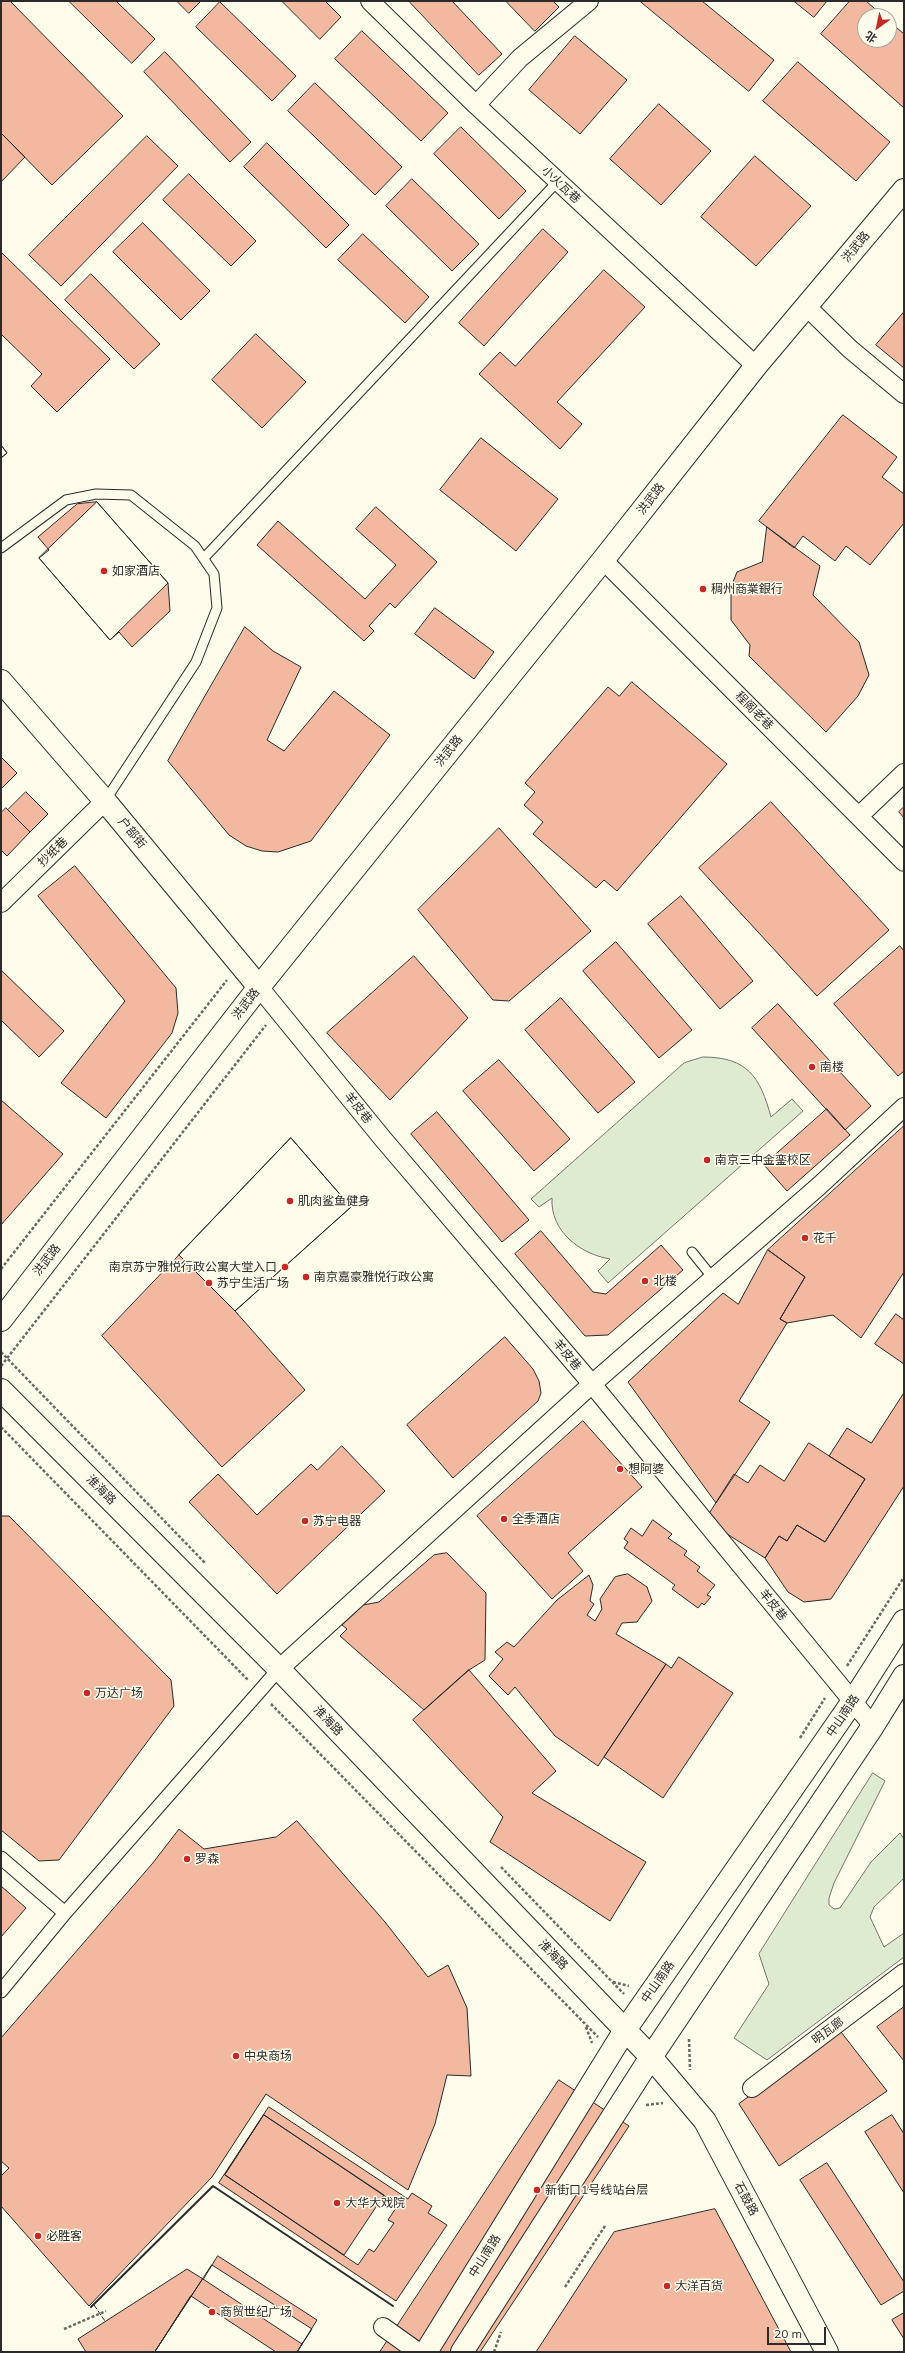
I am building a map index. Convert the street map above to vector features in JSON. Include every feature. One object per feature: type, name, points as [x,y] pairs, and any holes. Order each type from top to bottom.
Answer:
[{"type":"main road","name":"洪武路","points":[[1,1320],[259,987],[603,560],[756,366],[904,190]]},
{"type":"main road","name":"户部街","points":[[1,681],[105,801],[259,987]]},
{"type":"main road","name":"淮海路","points":[[1,1390],[278,1669],[651,2057]]},
{"type":"main road","points":[[462,2352],[651,2057],[873,1726],[904,1676]]},
{"type":"main road","name":"中山南路","points":[[484,2258],[625,2030],[853,1702]]},
{"type":"main road","name":"石鼓路","points":[[651,2057],[705,2121],[827,2352]]},
{"type":"street","name":"小火瓦巷","points":[[370,1],[476,105],[756,366]]},
{"type":"street","points":[[476,105],[520,58],[589,1]]},
{"type":"street","points":[[806,306],[850,349],[904,394]]},
{"type":"street","name":"程阁老巷","points":[[603,560],[904,862]]},
{"type":"street","points":[[859,816],[904,773]]},
{"type":"street","name":"抄纸巷","points":[[1,902],[105,801]]},
{"type":"street","name":"羊皮巷","points":[[259,987],[382,1139],[592,1384],[873,1726]]},
{"type":"street","points":[[1,1991],[65,1913],[278,1669],[592,1384],[904,1107]]},
{"type":"street","points":[[1,1858],[65,1913]]},
{"type":"street","name":"明瓦廊","points":[[752,2088],[904,1973]]},
{"type":"street","points":[[383,2327],[418,2352]]},
{"type":"lane","points":[[204,558],[558,181]]},
{"type":"lane","points":[[1,548],[66,500],[96,494],[131,495],[195,546],[214,574],[216,608],[196,662],[105,801]]},
{"type":"lane","points":[[692,1252],[713,1278]]},
{"type":"lane","points":[[426,2352],[484,2258],[853,1702],[904,1621]]},
{"type":"path","points":[[1,1269],[240,964]]},
{"type":"path","points":[[1,1366],[278,1010]]},
{"type":"path","points":[[1,1427],[259,1692],[604,2042]]},
{"type":"path","points":[[612,1982],[623,1986],[633,1985]]},
{"type":"path","points":[[584,2023],[592,2045]]},
{"type":"path","points":[[690,2035],[689,2055],[691,2075]]},
{"type":"path","points":[[641,2108],[654,2103],[666,2104]]},
{"type":"path","points":[[565,2287],[605,2226]]},
{"type":"path","points":[[64,2329],[106,2311]]},
{"type":"green space","points":[[703,1057],[731,1061],[741,1065],[750,1072],[757,1080],[767,1103],[771,1117],[792,1099],[803,1111],[608,1283],[598,1271],[610,1259],[588,1252],[569,1239],[556,1221],[552,1198],[539,1207],[531,1199],[684,1063]]},
{"type":"green space","points":[[873,1773],[885,1781],[834,1883],[829,1898],[829,1905],[834,1909],[840,1908],[871,1862],[900,1833],[904,1839],[904,1878],[874,1907],[870,1917],[884,1947],[904,1933],[904,1957],[767,2060],[734,2038],[769,1984],[759,1954]]},
{"type":"building","points":[[1,1],[10,1],[123,116],[52,185],[1,133]]},
{"type":"building","points":[[69,1],[116,1],[155,39],[132,63]]},
{"type":"building","points":[[177,1],[201,1],[189,13]]},
{"type":"building","points":[[282,1],[325,1],[341,17],[320,39]]},
{"type":"building","points":[[409,1],[452,1],[502,54],[479,75]]},
{"type":"building","points":[[506,1],[553,1],[559,7],[535,31]]},
{"type":"building","points":[[640,1],[702,1],[774,60],[749,91]]},
{"type":"building","points":[[794,1],[827,1],[814,17]]},
{"type":"building","points":[[850,1],[866,1],[874,8],[857,8],[857,48],[897,48],[897,28],[904,34],[904,108],[821,34]]},
{"type":"building","points":[[220,2],[296,76],[272,101],[196,27]]},
{"type":"building","points":[[362,31],[448,113],[421,141],[335,59]]},
{"type":"building","points":[[575,36],[627,80],[580,134],[529,90]]},
{"type":"building","points":[[165,52],[251,142],[230,162],[144,72]]},
{"type":"building","points":[[798,62],[890,142],[856,181],[763,101]]},
{"type":"building","points":[[315,83],[402,167],[375,195],[288,111]]},
{"type":"building","points":[[659,104],[711,151],[661,205],[610,159]]},
{"type":"building","points":[[461,127],[526,191],[499,219],[434,154]]},
{"type":"building","points":[[1,133],[25,157],[1,182]]},
{"type":"building","points":[[147,136],[178,166],[61,286],[29,255]]},
{"type":"building","points":[[267,143],[349,225],[326,248],[244,167]]},
{"type":"building","points":[[755,156],[811,206],[756,266],[701,217]]},
{"type":"building","points":[[189,174],[256,241],[231,266],[163,200]]},
{"type":"building","points":[[412,179],[479,244],[452,271],[386,206]]},
{"type":"building","points":[[143,223],[210,291],[181,320],[113,252]]},
{"type":"building","points":[[543,229],[568,252],[484,346],[459,323]]},
{"type":"building","points":[[363,234],[429,297],[405,323],[338,260]]},
{"type":"building","points":[[1,252],[110,359],[57,412],[31,386],[42,374],[1,334]]},
{"type":"building","points":[[604,270],[645,307],[557,402],[582,424],[560,449],[479,374],[500,352],[515,366]]},
{"type":"building","points":[[91,274],[160,344],[134,369],[65,300]]},
{"type":"building","points":[[904,312],[904,368],[876,345]]},
{"type":"building","points":[[256,334],[306,382],[262,428],[212,380]]},
{"type":"building","points":[[843,415],[897,457],[882,477],[904,494],[904,523],[870,565],[846,546],[835,561],[803,536],[794,548],[759,521]]},
{"type":"building","points":[[481,438],[558,499],[516,551],[440,490]]},
{"type":"building","points":[[1,445],[7,453],[1,458]]},
{"type":"building","points":[[1,445],[7,453],[1,458]]},
{"type":"building","points":[[97,502],[168,583],[170,611],[132,647],[119,632],[110,640],[39,558],[49,550],[38,537],[77,504]]},
{"type":"building","points":[[97,502],[168,583],[110,640],[39,558]]},
{"type":"building","points":[[376,507],[437,562],[395,608],[390,603],[369,626],[374,631],[364,641],[257,545],[278,521],[365,599],[396,565],[356,529]]},
{"type":"building","points":[[767,527],[820,566],[813,595],[859,642],[869,675],[858,696],[826,732],[749,656],[750,645],[731,620],[731,587],[737,572],[762,562]]},
{"type":"building","points":[[435,608],[494,652],[474,679],[415,634]]},
{"type":"building","points":[[245,627],[273,651],[301,667],[267,740],[284,751],[334,691],[390,735],[311,841],[278,852],[262,851],[246,846],[229,835],[168,761]]},
{"type":"building","points":[[632,682],[727,764],[617,891],[604,880],[596,888],[533,834],[543,822],[524,805],[535,792],[525,783],[608,687],[619,696]]},
{"type":"building","points":[[1,757],[17,773],[1,789]]},
{"type":"building","points":[[26,792],[48,814],[30,832],[8,810]]},
{"type":"building","points":[[771,802],[889,930],[817,996],[699,868]]},
{"type":"building","points":[[904,807],[904,818],[899,812]]},
{"type":"building","points":[[6,808],[30,832],[7,856],[1,850],[1,813]]},
{"type":"building","points":[[499,828],[591,931],[509,1001],[493,1000],[418,910]]},
{"type":"building","points":[[75,866],[176,988],[178,1013],[172,1033],[106,1118],[61,1083],[125,1001],[38,896]]},
{"type":"building","points":[[681,896],[753,981],[720,1009],[648,924]]},
{"type":"building","points":[[616,942],[692,1030],[659,1058],[583,971]]},
{"type":"building","points":[[900,946],[904,951],[904,1071],[898,1076],[834,1004]]},
{"type":"building","points":[[414,956],[468,1018],[390,1100],[327,1033]]},
{"type":"building","points":[[1,970],[64,1031],[39,1057],[1,1020]]},
{"type":"building","points":[[561,998],[635,1082],[598,1113],[525,1030]]},
{"type":"building","name":"南楼","points":[[778,1004],[871,1106],[845,1130],[752,1028]]},
{"type":"building","points":[[499,1060],[570,1139],[534,1171],[463,1091]]},
{"type":"building","points":[[1,1100],[63,1154],[1,1225]]},
{"type":"building","points":[[827,1109],[850,1135],[787,1191],[764,1165]]},
{"type":"building","points":[[437,1112],[529,1220],[502,1242],[411,1134]]},
{"type":"building","points":[[904,1126],[904,1272],[861,1338],[833,1315],[787,1323],[780,1319],[805,1277],[768,1250]]},
{"type":"building","name":"苏宁生活广场","points":[[291,1138],[351,1207],[235,1311],[305,1390],[222,1467],[102,1336]]},
{"type":"building","points":[[291,1138],[351,1207],[235,1311],[179,1255]]},
{"type":"building","name":"北楼","points":[[541,1231],[593,1292],[606,1294],[661,1245],[683,1270],[608,1335],[585,1336],[515,1254]]},
{"type":"building","points":[[768,1250],[805,1277],[780,1319],[787,1323],[739,1401],[770,1422],[716,1503],[628,1382],[723,1293],[738,1304]]},
{"type":"building","points":[[896,1314],[904,1320],[904,1364],[875,1344]]},
{"type":"building","points":[[505,1337],[533,1369],[539,1381],[541,1393],[538,1401],[453,1478],[407,1425]]},
{"type":"building","points":[[904,1393],[904,1486],[831,1599],[804,1602],[788,1592],[765,1558],[779,1536],[787,1541],[797,1525],[825,1542],[865,1479],[829,1456],[847,1428],[871,1443]]},
{"type":"building","points":[[583,1421],[642,1487],[568,1553],[583,1571],[552,1599],[477,1516]]},
{"type":"building","points":[[809,1443],[865,1479],[825,1542],[797,1525],[787,1541],[779,1536],[765,1558],[705,1520],[734,1474],[748,1483],[760,1465],[784,1481]]},
{"type":"building","points":[[342,1446],[385,1491],[277,1594],[189,1502],[218,1474],[257,1515],[311,1464],[317,1470]]},
{"type":"building","name":"万达广场","points":[[1,1516],[9,1516],[171,1680],[174,1706],[59,1860],[39,1861],[1,1830]]},
{"type":"building","points":[[653,1520],[672,1534],[668,1538],[687,1551],[684,1555],[700,1567],[697,1571],[715,1585],[707,1595],[711,1597],[704,1605],[702,1603],[698,1608],[672,1589],[675,1585],[624,1548],[628,1542],[624,1539],[631,1528],[642,1536]]},
{"type":"building","points":[[447,1553],[486,1593],[485,1660],[469,1670],[424,1710],[340,1636],[347,1629],[342,1625],[363,1605],[379,1602],[434,1555]]},
{"type":"building","points":[[628,1574],[647,1587],[652,1601],[637,1622],[622,1623],[616,1634],[666,1664],[598,1766],[555,1736],[515,1687],[508,1695],[489,1676],[503,1659],[495,1652],[507,1642],[514,1647],[557,1600],[589,1575],[593,1585],[590,1601],[594,1604],[587,1615],[595,1621],[602,1609],[600,1599],[615,1577]]},
{"type":"building","points":[[679,1657],[733,1693],[663,1798],[604,1757],[666,1664],[671,1668]]},
{"type":"building","points":[[469,1670],[556,1771],[532,1793],[646,1862],[610,1921],[490,1842],[503,1817],[413,1720]]},
{"type":"building","name":"中央商场","points":[[297,1821],[385,1922],[428,1977],[448,1965],[467,2008],[471,2076],[447,2075],[435,2124],[408,2190],[266,2094],[212,2177],[89,2306],[1,2206],[1,2176],[9,2168],[1,2161],[1,2038],[152,1864],[179,1829],[204,1849],[276,1837]]},
{"type":"building","points":[[1,1886],[26,1908],[1,1937]]},
{"type":"building","points":[[904,2007],[904,2061],[877,2027]]},
{"type":"building","points":[[841,2032],[887,2091],[779,2166],[739,2104]]},
{"type":"building","name":"新街口1号线站台层","points":[[559,2080],[629,2126],[536,2268],[480,2352],[380,2352]]},
{"type":"building","name":"大华大戏院","points":[[269,2107],[408,2199],[412,2193],[432,2206],[428,2213],[447,2225],[396,2301],[219,2183]]},
{"type":"building","name":"大华大戏院","points":[[264,2115],[398,2205],[388,2220],[394,2223],[374,2252],[369,2249],[358,2265],[225,2175]]},
{"type":"building","points":[[264,2115],[384,2195],[344,2255],[225,2175]]},
{"type":"building","points":[[892,2115],[904,2134],[904,2193],[865,2132]]},
{"type":"building","points":[[827,2163],[904,2282],[904,2291],[881,2305],[800,2180]]},
{"type":"building","name":"大洋百货","points":[[715,2209],[791,2352],[536,2352],[614,2232]]},
{"type":"building","name":"商贸世纪广场","points":[[218,2256],[317,2320],[297,2352],[86,2352],[78,2339],[187,2269],[203,2279]]},
{"type":"building","points":[[212,2265],[312,2329],[297,2352],[155,2352]]},
{"type":"building","points":[[203,2279],[302,2344],[297,2352],[155,2352]]},
{"type":"building","points":[[191,2296],[276,2352],[155,2352]]},
{"type":"building","points":[[904,2313],[904,2339],[892,2320]]},
{"type":"fence","points":[[94,2305],[105,2321]]},
{"type":"wall","points":[[91,2307],[213,2186],[393,2306]]},
{"type":"place","name":"如家酒店","points":[[104,571]]},
{"type":"place","name":"稠州商業銀行","points":[[703,589]]},
{"type":"place","name":"南楼","points":[[812,1067]]},
{"type":"place","name":"南京三中金銮校区","points":[[707,1160]]},
{"type":"place","name":"肌肉鲨鱼健身","points":[[290,1201]]},
{"type":"place","name":"花千","points":[[805,1238]]},
{"type":"place","name":"南京苏宁雅悦行政公寓大堂入口","points":[[285,1267]]},
{"type":"place","name":"南京嘉豪雅悦行政公寓","points":[[306,1277]]},
{"type":"place","name":"北楼","points":[[645,1281]]},
{"type":"place","name":"苏宁生活广场","points":[[209,1283]]},
{"type":"place","name":"想阿婆","points":[[620,1469]]},
{"type":"place","name":"全季酒店","points":[[504,1519]]},
{"type":"place","name":"苏宁电器","points":[[305,1521]]},
{"type":"place","name":"万达广场","points":[[87,1693]]},
{"type":"place","name":"罗森","points":[[187,1859]]},
{"type":"place","name":"中央商场","points":[[236,2056]]},
{"type":"place","name":"新街口1号线站台层","points":[[537,2190]]},
{"type":"place","name":"大华大戏院","points":[[337,2203]]},
{"type":"place","name":"必胜客","points":[[38,2236]]},
{"type":"place","name":"大洋百货","points":[[667,2286]]},
{"type":"place","name":"商贸世纪广场","points":[[212,2312]]}]
